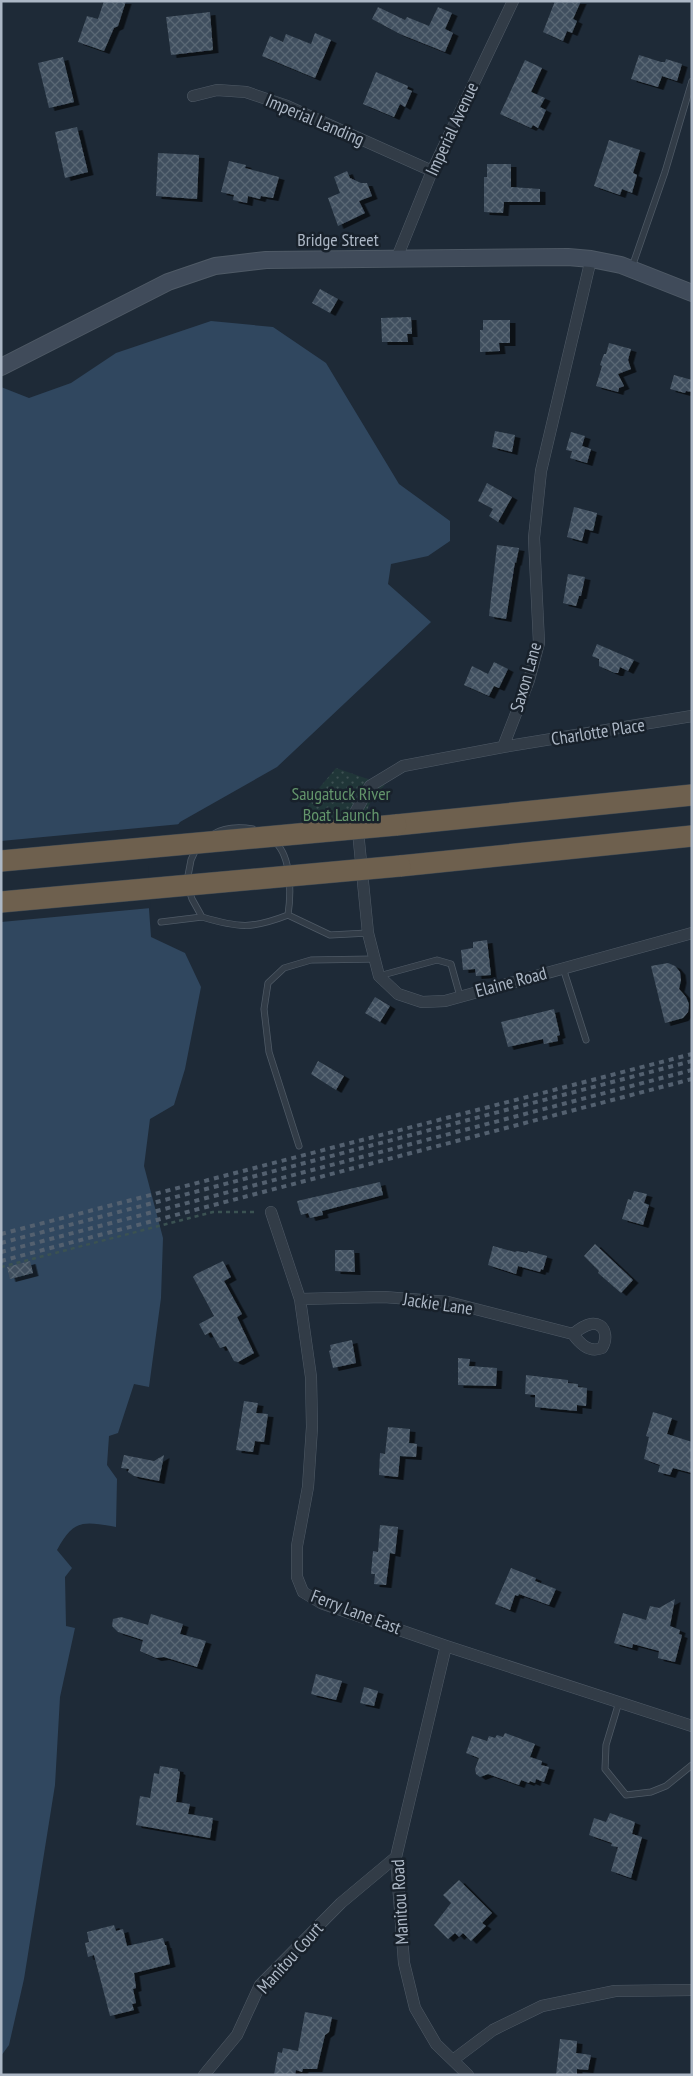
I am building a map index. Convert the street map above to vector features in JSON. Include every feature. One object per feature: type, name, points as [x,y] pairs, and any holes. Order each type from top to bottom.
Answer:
[{"type":"highway","points":[[1,861],[396,825],[692,795]]},
{"type":"highway","points":[[1,902],[400,866],[692,836]]},
{"type":"main road","name":"Bridge Street","points":[[1,367],[168,282],[215,266],[266,260],[590,258],[621,264],[692,293]]},
{"type":"street","name":"Imperial Avenue","points":[[396,260],[432,171],[513,1]]},
{"type":"street","name":"Imperial Landing","points":[[193,96],[217,90],[246,92],[287,106],[432,171]]},
{"type":"street","name":"Saxon Lane","points":[[504,747],[529,680],[539,643],[534,538],[541,471],[590,258]]},
{"type":"street","name":"Charlotte Place","points":[[504,747],[692,716]]},
{"type":"street","points":[[379,976],[368,933],[356,811],[370,786],[403,766],[504,747]]},
{"type":"street","name":"Elaine Road","points":[[379,976],[398,994],[422,1002],[445,1000],[692,933]]},
{"type":"street","name":"Ferry Lane East","points":[[271,1212],[300,1299],[311,1377],[312,1427],[308,1487],[296,1546],[297,1577],[303,1592],[322,1603],[446,1646],[692,1726]]},
{"type":"street","name":"Jackie Lane","points":[[300,1299],[384,1297],[448,1302],[573,1334]]},
{"type":"street","name":"Manitou Road","points":[[446,1646],[396,1857],[404,1963],[415,2008],[436,2044],[468,2075]]},
{"type":"street","name":"Manitou Court","points":[[204,2075],[237,2035],[260,1985],[342,1902],[396,1857]]},
{"type":"street","points":[[452,2060],[493,2030],[542,2006],[615,1991],[692,1990]]},
{"type":"lane","points":[[631,268],[665,172],[692,81]]},
{"type":"lane","points":[[202,917],[192,899],[187,880],[191,860],[199,843],[221,830],[242,828],[262,831],[279,846],[287,867],[291,894],[288,915]]},
{"type":"lane","points":[[161,922],[202,917],[221,923],[251,927],[288,915],[330,935],[368,933]]},
{"type":"lane","points":[[299,1146],[269,1052],[264,1009],[268,983],[284,968],[311,960],[375,959]]},
{"type":"lane","points":[[379,976],[437,960],[451,964],[460,996]]},
{"type":"lane","points":[[563,968],[586,1040]]},
{"type":"lane","points":[[619,1702],[606,1746],[605,1769],[626,1795],[651,1792],[666,1786],[692,1765]]},
{"type":"path","points":[[1,1267],[213,1212],[271,1212]]},
{"type":"green space","name":"Saugatuck River Boat Launch","points":[[336,768],[385,785],[372,799],[359,828],[314,826],[300,819],[320,787]]},
{"type":"water","points":[[211,321],[273,327],[326,363],[399,484],[450,521],[450,541],[428,556],[391,564],[388,584],[431,622],[277,767],[180,822],[146,867],[151,937],[185,953],[201,987],[185,1069],[174,1105],[150,1119],[144,1166],[163,1238],[161,1298],[149,1387],[134,1384],[118,1433],[109,1436],[107,1465],[117,1479],[116,1527],[87,1523],[80,1525],[69,1532],[57,1550],[72,1568],[65,1577],[66,1626],[75,1628],[60,1697],[55,1785],[24,1979],[9,2045],[1,2056],[1,387],[29,398],[71,383],[116,353]]},
{"type":"pier","points":[[181,824],[148,867],[151,908],[1,922],[1,841]]},
{"type":"building","points":[[104,1],[126,1],[118,26],[114,28],[104,51],[78,42],[87,16],[98,19]]},
{"type":"building","points":[[555,1],[581,1],[573,19],[577,21],[572,33],[567,31],[563,41],[543,32]]},
{"type":"building","points":[[378,7],[405,20],[407,17],[429,26],[438,7],[452,13],[445,29],[453,33],[445,52],[400,34],[372,19]]},
{"type":"building","points":[[210,12],[213,50],[171,55],[166,17]]},
{"type":"building","points":[[315,33],[331,40],[315,78],[262,56],[270,36],[283,42],[286,34],[311,44]]},
{"type":"building","points":[[639,55],[661,62],[665,62],[666,59],[682,64],[677,81],[662,76],[658,87],[631,79]]},
{"type":"building","points":[[63,57],[74,102],[49,108],[38,63]]},
{"type":"building","points":[[525,60],[542,68],[531,92],[545,98],[540,107],[546,110],[538,128],[533,125],[531,128],[500,114]]},
{"type":"building","points":[[376,72],[408,86],[407,89],[412,91],[405,107],[400,104],[394,117],[363,104]]},
{"type":"building","points":[[77,127],[88,172],[65,178],[55,132]]},
{"type":"building","points":[[609,140],[640,150],[633,173],[637,175],[632,193],[622,189],[620,195],[594,186]]},
{"type":"building","points":[[158,153],[199,155],[197,199],[156,196]]},
{"type":"building","points":[[229,161],[246,165],[245,168],[279,177],[273,198],[261,196],[260,199],[248,196],[247,203],[233,200],[234,195],[221,192]]},
{"type":"building","points":[[487,164],[511,164],[511,187],[540,189],[540,202],[504,202],[503,213],[484,212],[484,177],[487,177]]},
{"type":"building","points":[[347,171],[350,178],[361,183],[367,183],[372,196],[359,201],[365,213],[338,226],[328,198],[340,193],[334,177]]},
{"type":"building","points":[[320,289],[338,299],[330,313],[312,303]]},
{"type":"building","points":[[411,317],[412,334],[407,334],[408,342],[382,342],[381,318]]},
{"type":"building","points":[[483,320],[510,320],[510,343],[499,343],[500,351],[480,352],[480,330],[483,330]]},
{"type":"building","points":[[609,343],[631,349],[628,360],[631,369],[618,374],[624,386],[619,388],[618,392],[596,386],[602,366],[600,365]]},
{"type":"building","points":[[674,375],[692,380],[692,392],[686,391],[685,393],[670,389]]},
{"type":"building","points":[[495,431],[515,435],[512,452],[492,447]]},
{"type":"building","points":[[571,432],[585,436],[582,446],[591,449],[587,463],[570,458],[572,451],[566,450]]},
{"type":"building","points":[[487,483],[512,497],[498,522],[489,516],[493,509],[478,501]]},
{"type":"building","points":[[574,507],[597,513],[593,531],[585,529],[582,541],[567,537]]},
{"type":"building","points":[[497,545],[519,548],[506,619],[489,616]]},
{"type":"building","points":[[568,574],[585,577],[581,596],[579,596],[576,606],[563,603]]},
{"type":"building","points":[[597,644],[634,660],[628,671],[620,667],[618,673],[615,673],[599,666],[599,659],[592,656]]},
{"type":"building","points":[[494,662],[508,669],[499,688],[494,686],[489,696],[464,685],[472,666],[488,674]]},
{"type":"building","points":[[487,940],[491,975],[476,976],[475,969],[463,970],[461,950],[473,948],[473,942]]},
{"type":"building","points":[[668,963],[675,966],[680,972],[679,989],[689,1004],[688,1012],[683,1018],[665,1023],[651,966]]},
{"type":"building","points":[[375,997],[390,1006],[380,1022],[365,1013]]},
{"type":"building","points":[[554,1009],[560,1035],[557,1036],[558,1041],[544,1044],[543,1039],[508,1047],[501,1022]]},
{"type":"building","points":[[318,1061],[344,1076],[336,1090],[311,1074]]},
{"type":"building","points":[[380,1182],[383,1195],[322,1211],[323,1215],[310,1218],[308,1213],[301,1215],[297,1201]]},
{"type":"building","points":[[634,1191],[647,1194],[644,1203],[649,1205],[643,1225],[622,1219],[628,1199],[631,1200]]},
{"type":"building","points":[[595,1244],[633,1280],[621,1293],[598,1273],[599,1271],[584,1256]]},
{"type":"building","points":[[493,1246],[515,1252],[527,1253],[528,1251],[547,1256],[543,1270],[541,1269],[540,1272],[518,1266],[516,1274],[488,1265]]},
{"type":"building","points":[[335,1250],[354,1250],[355,1272],[335,1271]]},
{"type":"building","points":[[30,1261],[33,1273],[10,1279],[7,1267]]},
{"type":"building","points":[[223,1261],[231,1277],[224,1281],[242,1314],[237,1317],[254,1353],[238,1362],[234,1361],[226,1346],[220,1348],[211,1332],[205,1335],[199,1324],[214,1316],[193,1277]]},
{"type":"building","points":[[352,1340],[356,1363],[333,1368],[329,1351],[331,1350],[330,1345]]},
{"type":"building","points":[[458,1358],[470,1359],[469,1366],[497,1368],[496,1386],[458,1385]]},
{"type":"building","points":[[526,1375],[568,1380],[568,1383],[578,1384],[578,1387],[587,1388],[586,1406],[577,1405],[577,1411],[535,1407],[535,1395],[525,1394]]},
{"type":"building","points":[[244,1401],[258,1403],[256,1413],[268,1414],[264,1442],[255,1441],[253,1452],[236,1450]]},
{"type":"building","points":[[653,1412],[672,1418],[667,1434],[692,1442],[692,1473],[673,1468],[670,1475],[658,1472],[660,1465],[644,1459],[649,1437],[646,1436]]},
{"type":"building","points":[[388,1427],[410,1429],[409,1443],[417,1444],[416,1457],[400,1456],[398,1477],[379,1475],[380,1453],[385,1454]]},
{"type":"building","points":[[124,1455],[154,1461],[164,1455],[159,1481],[134,1476],[128,1472],[129,1469],[121,1468]]},
{"type":"building","points":[[380,1525],[398,1527],[395,1554],[390,1553],[386,1585],[374,1584],[375,1574],[371,1574],[373,1551],[378,1552]]},
{"type":"building","points":[[511,1568],[536,1578],[535,1581],[556,1589],[549,1605],[519,1594],[518,1596],[515,1595],[510,1610],[495,1604]]},
{"type":"building","points":[[675,1599],[670,1626],[680,1630],[679,1634],[682,1635],[675,1662],[658,1658],[659,1651],[633,1644],[632,1648],[614,1643],[623,1613],[646,1620],[650,1606],[659,1608]]},
{"type":"building","points":[[151,1614],[183,1624],[180,1634],[206,1641],[197,1667],[164,1657],[156,1658],[140,1651],[143,1640],[118,1632],[112,1626],[113,1619],[121,1617],[148,1625]]},
{"type":"building","points":[[316,1674],[342,1681],[336,1700],[311,1694]]},
{"type":"building","points":[[364,1687],[378,1691],[374,1706],[360,1703]]},
{"type":"building","points":[[505,1733],[535,1744],[530,1757],[542,1761],[541,1765],[549,1767],[544,1782],[536,1779],[535,1783],[530,1781],[529,1783],[521,1780],[519,1785],[488,1774],[480,1777],[476,1774],[475,1769],[479,1758],[466,1753],[472,1736],[487,1741],[489,1736],[495,1738],[497,1735],[503,1737]]},
{"type":"building","points":[[160,1766],[178,1769],[180,1772],[176,1802],[190,1804],[188,1814],[213,1818],[210,1838],[136,1825],[140,1796],[150,1798],[154,1773],[159,1774]]},
{"type":"building","points":[[610,1813],[635,1822],[632,1834],[642,1837],[631,1878],[611,1871],[618,1847],[611,1846],[612,1843],[589,1835],[594,1818],[606,1822]]},
{"type":"building","points":[[459,1880],[492,1913],[482,1923],[486,1926],[471,1941],[463,1933],[459,1937],[455,1933],[448,1939],[434,1925],[451,1903],[443,1895]]},
{"type":"building","points":[[114,1925],[116,1931],[123,1929],[127,1946],[163,1938],[170,1964],[134,1973],[136,1988],[133,1989],[136,2003],[132,2004],[134,2010],[110,2016],[94,1955],[88,1957],[85,1943],[89,1942],[87,1932]]},
{"type":"building","points":[[305,2012],[332,2017],[329,2032],[325,2035],[317,2069],[303,2069],[302,2072],[296,2070],[295,2075],[274,2075],[278,2052],[282,2053],[283,2048],[298,2051]]},
{"type":"building","points":[[560,2039],[577,2041],[576,2053],[591,2055],[588,2070],[577,2069],[577,2075],[556,2075]]},
{"type":"railway","points":[[1,1234],[692,1054]]},
{"type":"railway","points":[[1,1243],[692,1061]]},
{"type":"railway","points":[[1,1252],[692,1070]]},
{"type":"railway","points":[[1,1261],[692,1079]]}]
